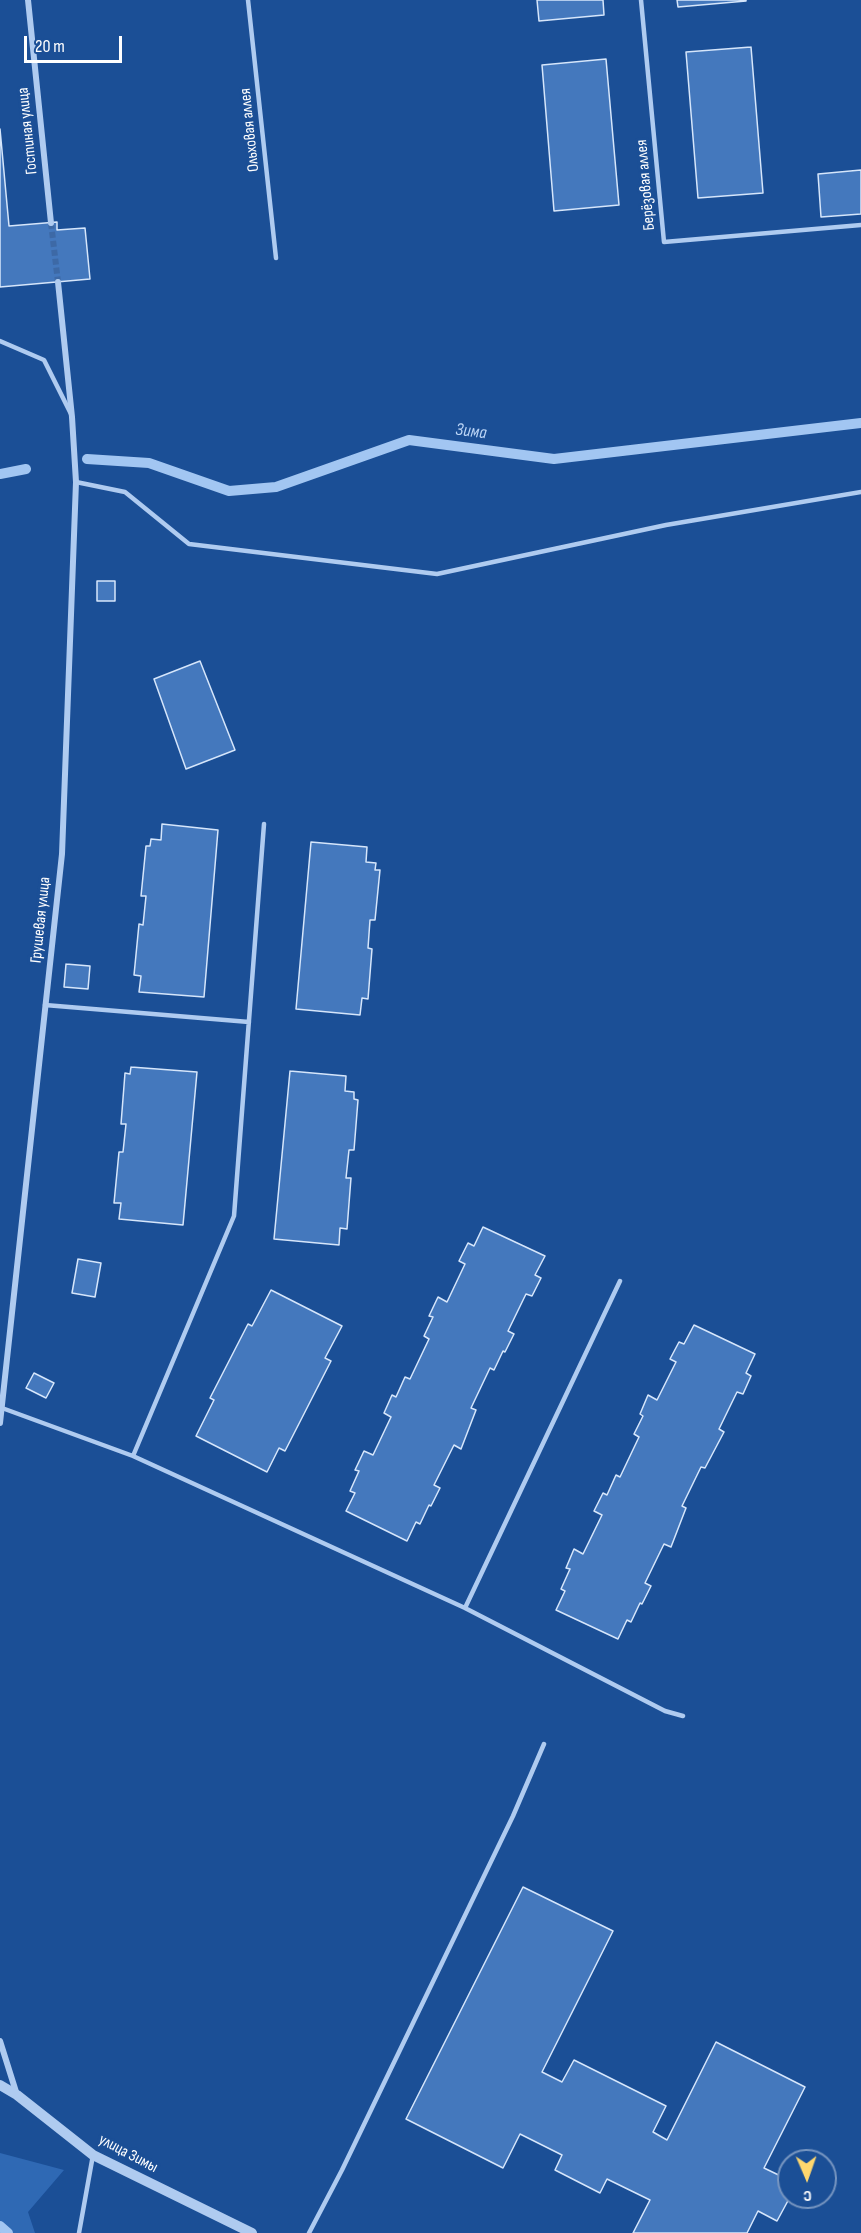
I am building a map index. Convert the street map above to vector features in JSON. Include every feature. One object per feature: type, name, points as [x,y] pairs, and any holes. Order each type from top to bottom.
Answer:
[{"type":"street","name":"Гостиная улица","points":[[28,0],[51,223]]},
{"type":"street","points":[[58,282],[72,417]]},
{"type":"street","name":"Грушевая улица","points":[[0,1423],[62,854],[76,482],[72,417]]},
{"type":"street","points":[[0,2041],[18,2095]]},
{"type":"street","name":"улица Зимы","points":[[0,2085],[18,2095],[93,2155],[252,2233]]},
{"type":"lane","name":"Ольховая аллея","points":[[248,0],[276,258]]},
{"type":"lane","name":"Берёзовая аллея","points":[[641,0],[664,242],[861,225]]},
{"type":"lane","points":[[0,341],[44,360],[72,417]]},
{"type":"lane","points":[[76,482],[125,492],[189,544],[437,574],[666,525],[861,492]]},
{"type":"lane","points":[[133,1456],[234,1216],[264,824]]},
{"type":"lane","points":[[45,1005],[249,1022]]},
{"type":"lane","points":[[465,1608],[620,1281]]},
{"type":"lane","points":[[2,1408],[133,1456],[465,1608],[665,1712],[683,1716]]},
{"type":"lane","points":[[309,2233],[342,2170],[497,1848],[544,1744]]},
{"type":"lane","points":[[79,2233],[93,2155]]},
{"type":"shaded area","points":[[0,2153],[64,2170],[28,2212],[35,2233],[0,2233]]},
{"type":"building","points":[[537,0],[603,0],[604,15],[539,21]]},
{"type":"building","points":[[677,0],[746,0],[746,1],[678,7]]},
{"type":"building","points":[[751,47],[763,193],[698,198],[686,52]]},
{"type":"building","points":[[606,59],[619,205],[554,211],[542,65]]},
{"type":"building","points":[[0,129],[9,226],[57,222],[57,230],[85,228],[90,279],[0,287]]},
{"type":"building","points":[[861,170],[861,214],[821,217],[818,174]]},
{"type":"building","points":[[97,581],[115,581],[115,601],[97,601]]},
{"type":"building","points":[[200,661],[235,750],[186,769],[154,679]]},
{"type":"building","points":[[162,824],[218,830],[204,997],[139,992],[141,976],[134,975],[139,924],[143,925],[146,896],[141,896],[146,846],[150,846],[151,839],[161,840]]},
{"type":"building","points":[[311,842],[367,847],[366,862],[376,863],[375,870],[380,870],[375,920],[370,920],[368,948],[372,949],[368,999],[362,998],[360,1015],[296,1009]]},
{"type":"building","points":[[66,964],[90,966],[88,989],[64,987]]},
{"type":"building","points":[[131,1067],[197,1072],[183,1225],[119,1219],[121,1203],[114,1203],[119,1152],[123,1152],[126,1124],[121,1124],[125,1073],[130,1074]]},
{"type":"building","points":[[290,1071],[346,1076],[345,1091],[354,1092],[354,1099],[358,1100],[354,1150],[349,1150],[346,1178],[351,1178],[347,1229],[340,1228],[339,1245],[274,1239]]},
{"type":"building","points":[[483,1227],[545,1256],[535,1275],[541,1278],[532,1296],[526,1294],[508,1331],[514,1334],[494,1370],[490,1368],[471,1408],[476,1410],[461,1449],[454,1445],[434,1485],[440,1488],[420,1524],[416,1522],[407,1541],[346,1511],[355,1493],[350,1491],[359,1471],[355,1470],[364,1451],[373,1455],[391,1417],[384,1413],[392,1395],[396,1397],[405,1377],[410,1379],[429,1339],[424,1336],[433,1317],[429,1316],[438,1297],[447,1302],[465,1264],[459,1261],[468,1243],[474,1246]]},
{"type":"building","points":[[78,1259],[101,1263],[95,1297],[72,1293]]},
{"type":"building","points":[[271,1290],[342,1326],[325,1358],[331,1361],[285,1451],[279,1448],[267,1472],[196,1436],[214,1400],[210,1398],[248,1324],[252,1326]]},
{"type":"building","points":[[694,1325],[755,1354],[746,1373],[751,1376],[743,1394],[737,1392],[719,1429],[724,1432],[705,1468],[701,1467],[682,1506],[686,1508],[671,1547],[664,1544],[645,1583],[651,1586],[631,1622],[627,1620],[618,1639],[556,1610],[565,1591],[561,1589],[570,1569],[566,1568],[574,1549],[583,1554],[602,1515],[594,1511],[603,1493],[607,1495],[616,1475],[620,1477],[639,1437],[634,1434],[643,1416],[640,1414],[648,1395],[657,1400],[676,1362],[670,1359],[679,1342],[684,1344]]},
{"type":"building","points":[[34,1373],[54,1383],[46,1398],[26,1388]]},
{"type":"building","points":[[523,1887],[613,1931],[542,2072],[562,2082],[574,2060],[666,2106],[653,2132],[667,2140],[716,2042],[805,2087],[764,2168],[777,2174],[777,2209],[784,2209],[777,2221],[758,2211],[747,2233],[633,2233],[650,2200],[607,2179],[600,2193],[555,2170],[562,2155],[520,2134],[503,2168],[406,2119]]},
{"type":"waterway","name":"Зима","points":[[87,459],[149,463],[229,491],[276,487],[409,440],[554,459],[861,423]]},
{"type":"waterway","name":"Зима","points":[[0,474],[26,469]]},
{"type":"waterway","points":[[0,2226],[8,2233]]},
{"type":"tunnel","points":[[51,223],[58,282]]}]
